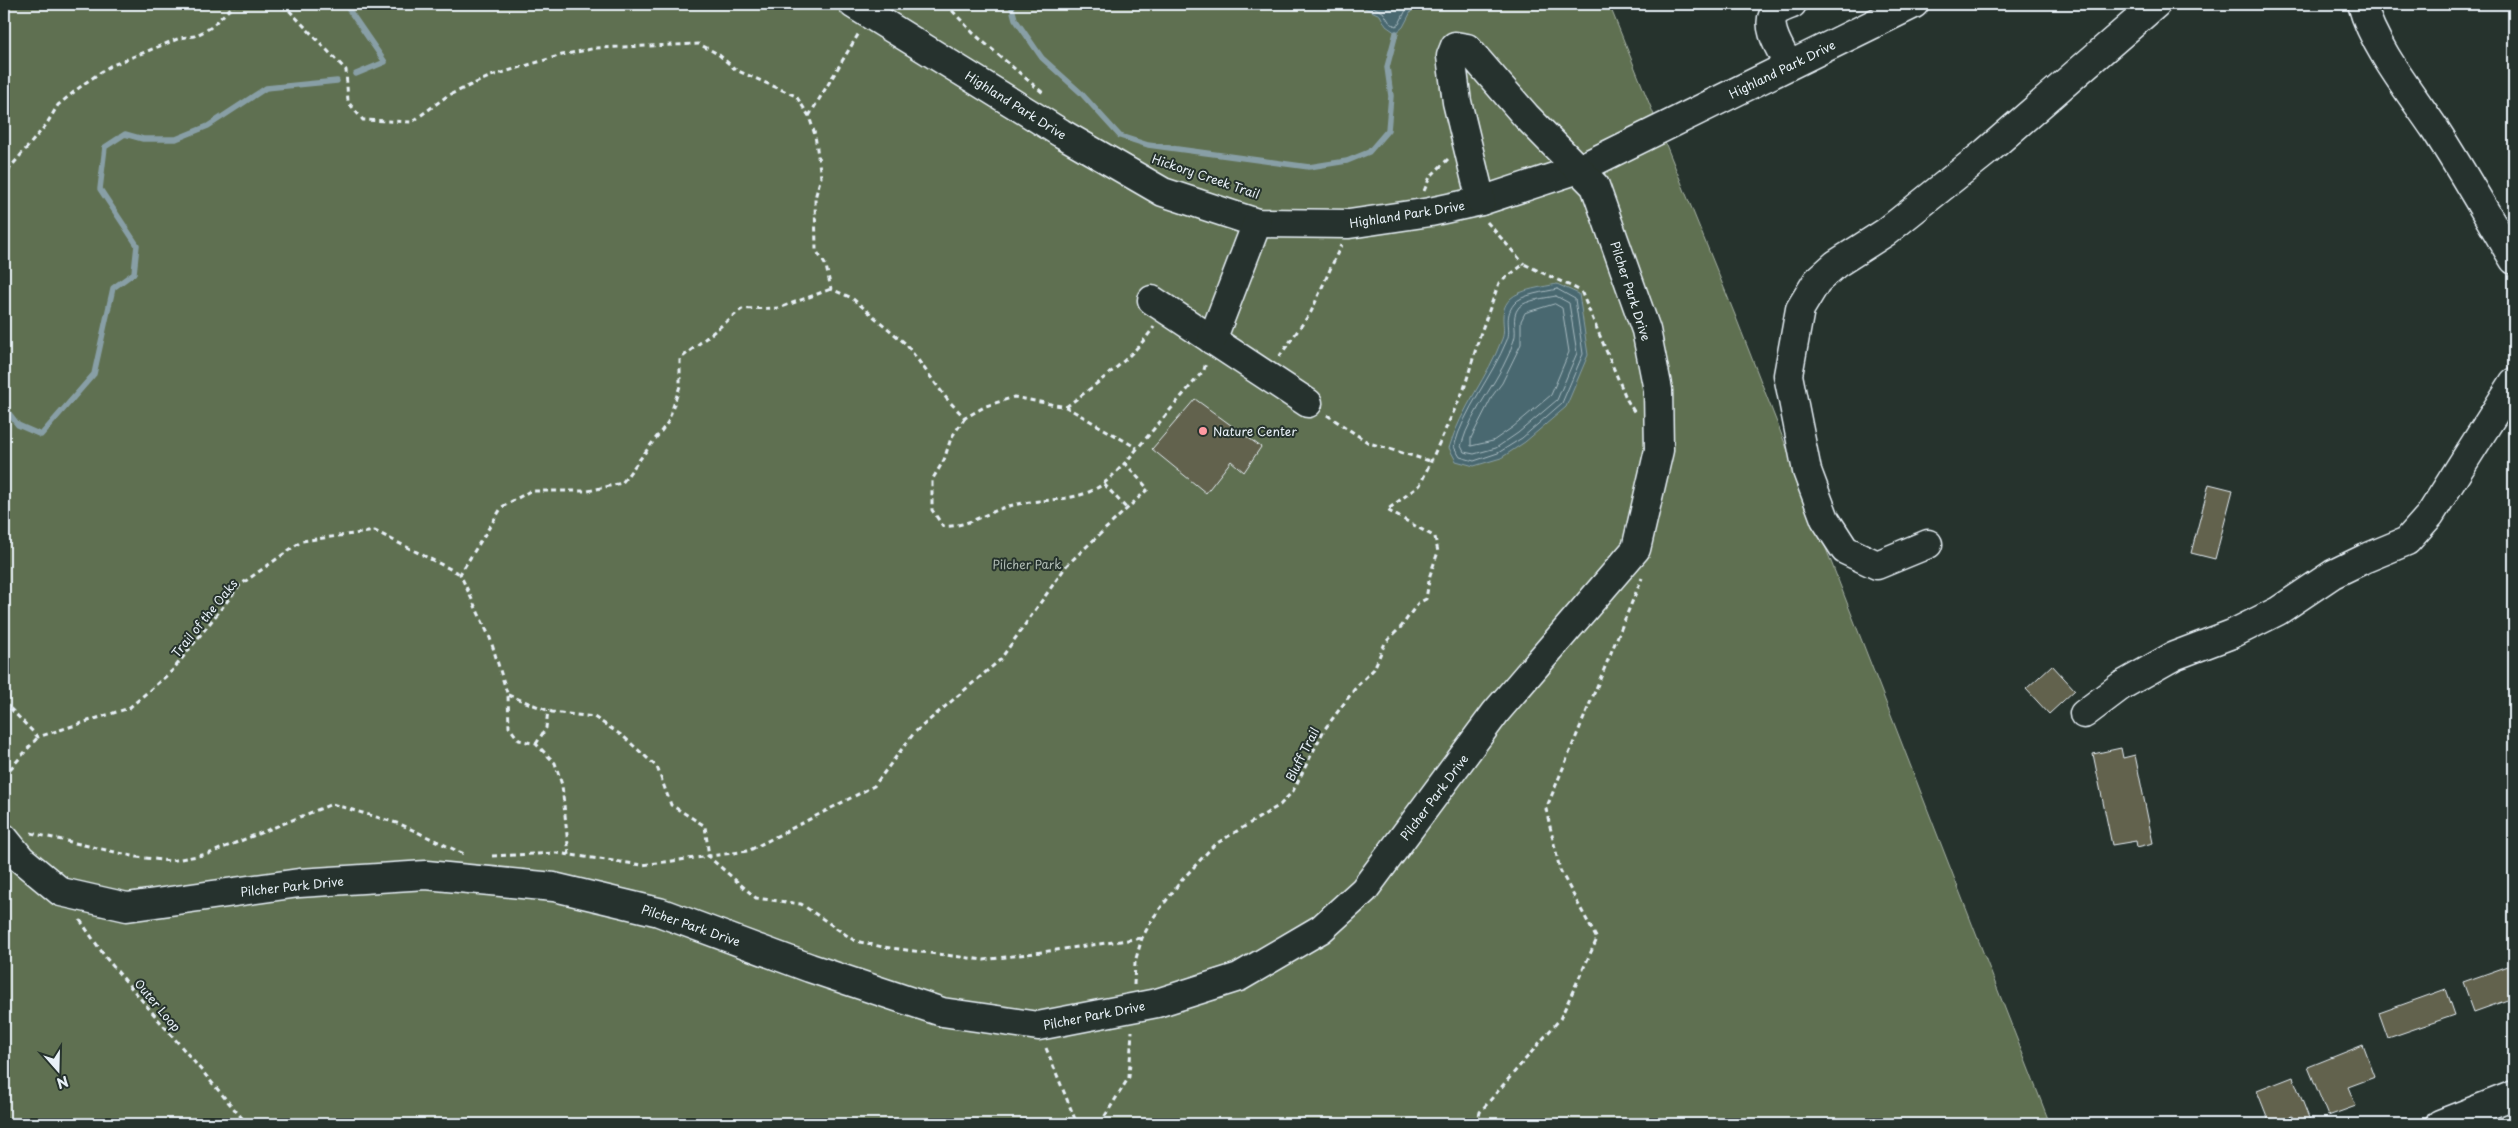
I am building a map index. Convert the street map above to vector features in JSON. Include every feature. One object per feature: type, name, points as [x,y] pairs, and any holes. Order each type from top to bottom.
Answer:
[{"type":"street","points":[[1789,65],[1771,27],[1773,17],[1777,11],[1792,4]]},
{"type":"street","name":"Highland Park Drive","points":[[862,9],[1053,128],[1163,192],[1257,223],[1350,224],[1416,214],[1481,208],[1579,169],[1914,4]]},
{"type":"street","points":[[1928,544],[1877,565],[1845,550],[1825,519],[1807,471],[1788,375],[1800,309],[1817,281],[1836,264],[1886,232],[1986,152],[2156,4]]},
{"type":"street","points":[[2362,4],[2364,14],[2392,67],[2436,131],[2514,260]]},
{"type":"street","name":"Pilcher Park Drive","points":[[16,835],[20,859],[61,892],[127,907],[299,883],[426,875],[554,887],[659,912],[810,968],[942,1012],[1038,1026],[1157,1002],[1239,976],[1321,929],[1364,890],[1496,712],[1636,549],[1659,450],[1658,390],[1646,330],[1595,186],[1526,116],[1467,48],[1455,46],[1451,56],[1457,102],[1468,147]]},
{"type":"street","points":[[1468,147],[1481,208]]},
{"type":"street","points":[[1212,340],[1257,223]]},
{"type":"street","points":[[1153,313],[1212,340],[1308,403]]},
{"type":"street","points":[[2084,714],[2121,686],[2174,656],[2245,628],[2278,611],[2333,574],[2407,541],[2430,515],[2514,382]]},
{"type":"street","points":[[2440,1124],[2514,1095]]},
{"type":"path","points":[[4,179],[9,169],[30,141],[46,125],[58,106],[85,83],[110,66],[180,38],[195,36],[210,28],[235,4]]},
{"type":"path","points":[[283,4],[346,70],[348,102],[363,120],[412,122],[447,96],[491,76],[562,54],[596,48],[699,44],[718,54],[736,70],[796,96],[809,116],[815,135],[820,178],[816,198],[816,250],[826,266],[831,289]]},
{"type":"path","points":[[946,4],[973,32],[1046,96]]},
{"type":"path","points":[[809,116],[862,9]]},
{"type":"path","points":[[1416,214],[1430,177],[1445,161],[1468,147]]},
{"type":"path","points":[[1481,208],[1524,264]]},
{"type":"path","points":[[1266,375],[1311,312],[1350,224]]},
{"type":"path","points":[[569,855],[562,785],[555,763],[536,744],[519,740],[509,727],[508,695],[490,638],[460,574],[502,506],[530,491],[588,491],[622,483],[668,422],[680,386],[680,359],[742,308],[779,308],[831,289],[852,298],[906,344],[947,399],[965,418]]},
{"type":"path","points":[[1066,407],[1115,369],[1144,342],[1153,313]]},
{"type":"path","points":[[1137,448],[1066,407],[1014,396],[986,406],[965,418],[951,438],[944,460],[932,480],[932,510],[943,526],[956,527],[1008,506],[1036,500],[1069,498],[1090,492],[1104,484],[1125,463],[1204,370],[1212,340]]},
{"type":"path","name":"Bluff Trail","points":[[1100,1124],[1129,1077],[1135,962],[1142,938],[1153,918],[1181,881],[1214,845],[1280,805],[1293,791],[1324,730],[1357,686],[1374,669],[1385,643],[1401,627],[1418,603],[1426,599],[1430,575],[1438,552],[1435,537],[1387,510],[1420,485],[1432,462],[1369,443],[1308,403]]},
{"type":"path","points":[[490,856],[557,853],[642,865],[748,851],[874,786],[914,733],[1000,660],[1067,564],[1148,489],[1125,463]]},
{"type":"path","points":[[1104,484],[1127,509]]},
{"type":"path","name":"Trail of the Oaks","points":[[38,737],[129,708],[172,671],[240,585],[302,541],[375,531],[460,574]]},
{"type":"path","points":[[508,695],[548,710],[594,717],[624,738],[657,767],[671,804],[705,826],[709,857],[756,898],[800,904],[855,941],[883,947],[984,960],[1142,938]]},
{"type":"path","points":[[4,702],[38,737],[4,776]]},
{"type":"path","points":[[536,744],[546,728],[548,710]]},
{"type":"path","points":[[16,835],[137,858],[170,861],[208,854],[332,804],[400,824],[471,857]]},
{"type":"path","name":"Outer Loop","points":[[61,892],[106,958],[247,1124]]},
{"type":"path","points":[[1038,1026],[1077,1124]]},
{"type":"green space","name":"Pilcher Park","points":[[4,4],[1609,4],[1735,315],[2050,1124],[4,1124]]},
{"type":"water","points":[[1356,4],[1415,4],[1403,27],[1396,33],[1386,26],[1380,15]]},
{"type":"water","points":[[1557,284],[1579,294],[1588,355],[1566,407],[1525,442],[1501,458],[1474,466],[1456,461],[1449,448],[1460,419],[1490,366],[1502,339],[1504,330],[1503,315],[1506,304],[1520,293]]},
{"type":"building","name":"Nature Center","points":[[1195,399],[1261,447],[1244,472],[1231,461],[1206,493],[1152,449]]},
{"type":"building","points":[[2209,484],[2233,490],[2215,559],[2191,553]]},
{"type":"building","points":[[2052,665],[2075,690],[2049,714],[2026,689]]},
{"type":"building","points":[[2121,748],[2123,758],[2135,755],[2153,843],[2137,847],[2136,841],[2112,845],[2093,754]]},
{"type":"building","points":[[2514,964],[2514,991],[2511,992],[2513,998],[2474,1012],[2463,982]]},
{"type":"building","points":[[2446,989],[2455,1015],[2388,1038],[2379,1013]]},
{"type":"building","points":[[2363,1045],[2375,1077],[2348,1087],[2356,1106],[2328,1116],[2308,1067]]},
{"type":"building","points":[[2293,1077],[2311,1123],[2295,1124],[2292,1116],[2283,1119],[2284,1124],[2270,1124],[2257,1091]]},
{"type":"waterway","points":[[345,4],[385,62],[356,74]]},
{"type":"waterway","points":[[1011,4],[1015,19],[1042,58],[1081,93],[1120,136],[1148,145],[1309,167],[1347,161],[1369,152],[1388,130],[1391,96],[1387,67],[1396,33]]},
{"type":"waterway","points":[[4,407],[18,425],[41,435],[94,374],[113,288],[134,273],[137,245],[100,189],[105,147],[125,134],[143,139],[176,139],[208,126],[266,88],[337,81]]},
{"type":"place","name":"Nature Center","points":[[1203,431]]}]
